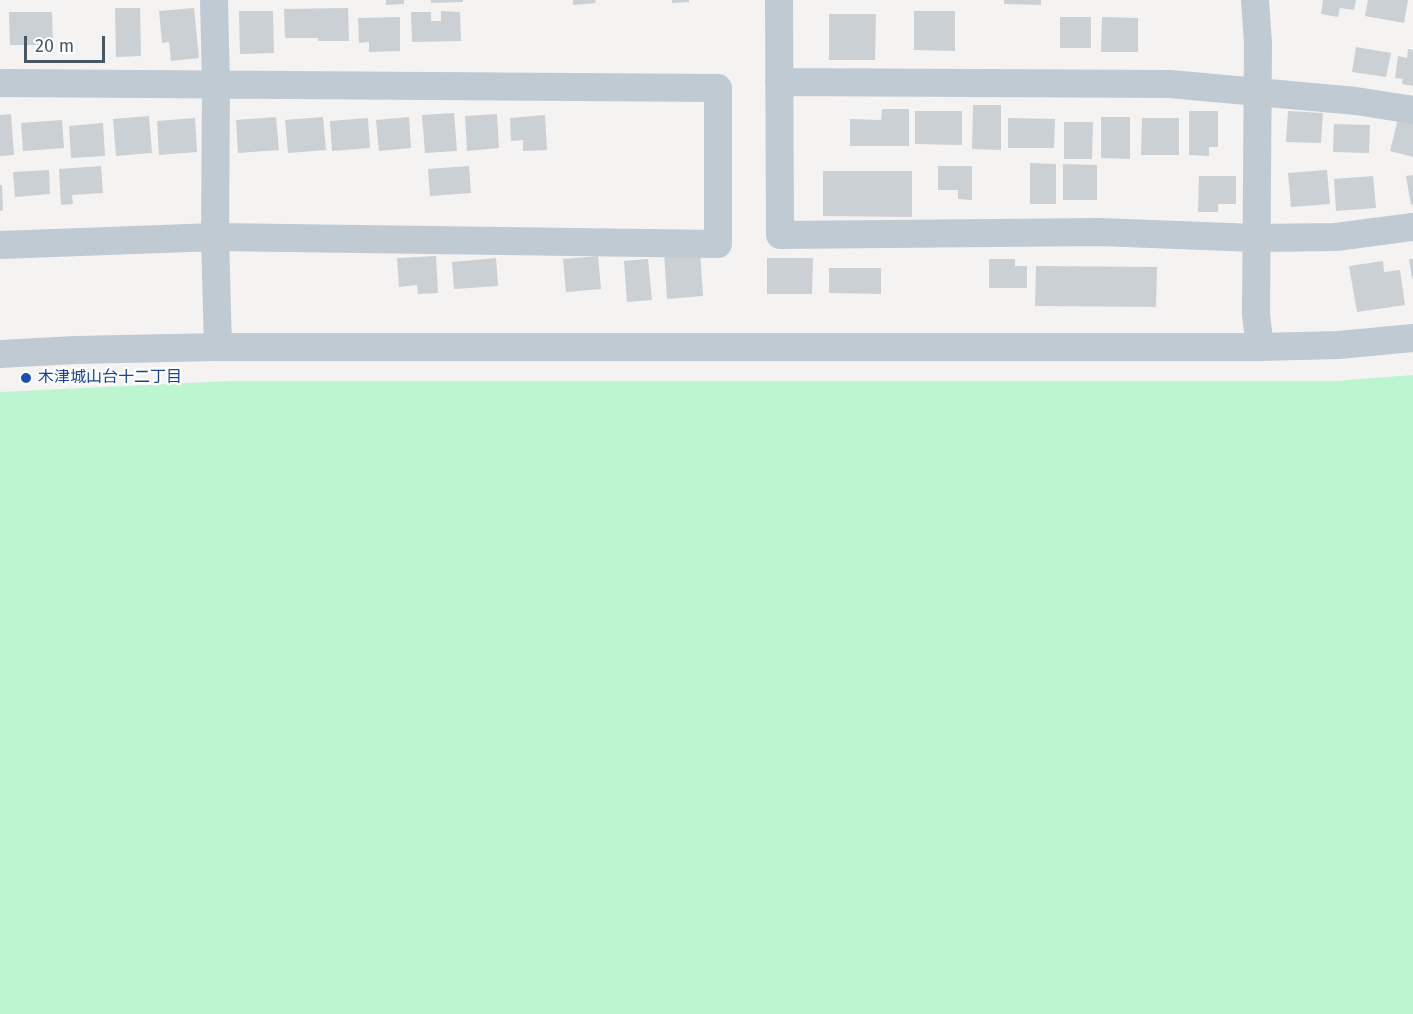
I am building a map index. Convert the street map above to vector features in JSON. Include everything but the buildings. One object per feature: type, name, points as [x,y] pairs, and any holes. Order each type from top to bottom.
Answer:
[{"type":"street","points":[[214,0],[218,347]]},
{"type":"street","points":[[779,0],[780,235],[1100,232],[1255,238],[1336,237],[1413,227]]},
{"type":"street","points":[[1255,0],[1258,43],[1256,315],[1260,347]]},
{"type":"street","points":[[779,82],[1170,84],[1356,101],[1413,110]]},
{"type":"street","points":[[0,83],[718,88],[718,244],[215,237],[0,245]]},
{"type":"street","points":[[0,354],[218,347],[1260,347],[1339,345],[1413,338]]},
{"type":"green space","points":[[1413,375],[1413,1014],[0,1014],[0,392],[230,381],[1335,381]]},
{"type":"place","name":"木津城山台十二丁目","points":[[26,378]]}]
